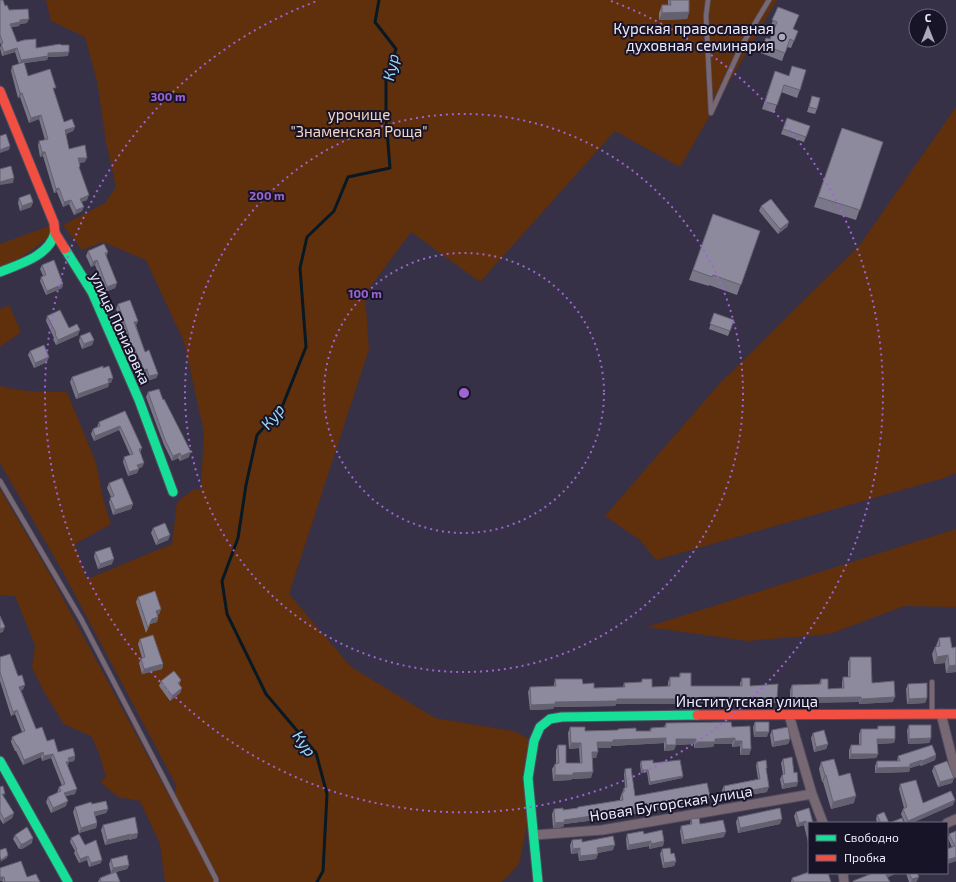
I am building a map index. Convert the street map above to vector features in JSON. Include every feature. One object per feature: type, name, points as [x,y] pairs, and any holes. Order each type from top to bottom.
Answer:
[{"type":"street","name":"улица Понизовка","points":[[0,91],[54,222],[55,233],[92,292],[139,400],[173,492]]},
{"type":"street","points":[[0,272],[20,264],[45,249],[52,242],[55,233]]},
{"type":"street","points":[[937,714],[956,773]]},
{"type":"street","name":"Институтская улица","points":[[534,834],[528,778],[534,741],[540,727],[550,719],[562,717],[644,715],[956,714]]},
{"type":"street","points":[[789,715],[812,794],[823,822]]},
{"type":"street","points":[[0,761],[68,882]]},
{"type":"street","name":"Новая Бугорская улица","points":[[534,834],[602,830],[812,794]]},
{"type":"street","points":[[534,834],[538,882]]},
{"type":"lane","points":[[708,0],[706,16],[711,114],[742,45],[769,0]]},
{"type":"lane","points":[[0,481],[81,619],[216,879],[216,882]]},
{"type":"lane","points":[[932,682],[937,714]]},
{"type":"green space","name":"урочище \"Знаменская Роща\"","points":[[46,0],[777,0],[680,167],[615,131],[480,282],[411,232],[365,294],[369,349],[289,594],[351,667],[435,718],[513,731],[529,740],[522,778],[529,816],[519,864],[502,882],[165,882],[160,844],[140,801],[118,797],[100,782],[106,777],[99,753],[91,736],[64,724],[44,692],[32,667],[35,645],[15,596],[0,595],[0,489],[52,578],[173,803],[176,785],[64,574],[0,463],[0,386],[25,391],[67,392],[96,463],[104,503],[111,524],[75,544],[87,579],[172,544],[177,502],[194,489],[201,489],[204,432],[184,342],[146,260],[103,242],[82,250],[63,225],[105,203],[116,187],[106,142],[97,81],[85,37],[51,21]]},
{"type":"green space","points":[[956,107],[956,473],[944,478],[656,560],[640,540],[605,516],[720,383],[859,246]]},
{"type":"green space","points":[[49,226],[49,237],[20,258],[0,267],[0,244]]},
{"type":"green space","points":[[9,305],[21,332],[0,347],[0,309]]},
{"type":"green space","points":[[956,529],[956,607],[904,606],[830,634],[748,641],[647,627]]},
{"type":"building","points":[[0,0],[3,0],[5,6],[7,5],[9,10],[28,9],[29,19],[20,20],[20,22],[10,24],[17,42],[36,39],[36,48],[60,44],[69,45],[69,52],[48,53],[48,56],[21,60],[17,48],[4,52],[0,35]]},
{"type":"building","points":[[670,0],[689,0],[689,12],[662,13],[662,5],[671,5]]},
{"type":"building","name":"Курская православная духовная семинария","points":[[778,7],[799,15],[793,29],[798,31],[794,41],[790,39],[785,53],[763,45],[766,38],[770,39],[777,22],[772,20]]},
{"type":"building","points":[[24,62],[28,76],[50,69],[56,88],[53,88],[64,122],[72,119],[75,127],[65,130],[69,149],[85,145],[87,158],[78,158],[79,167],[89,195],[80,199],[84,207],[76,210],[71,200],[64,202],[59,188],[56,189],[45,152],[42,152],[39,141],[48,139],[41,115],[31,118],[22,93],[20,93],[12,66]]},
{"type":"building","points":[[792,66],[806,70],[800,90],[784,85],[777,105],[765,102],[775,71],[789,76]]},
{"type":"building","points":[[812,96],[820,98],[817,109],[809,107]]},
{"type":"building","points":[[787,118],[810,126],[806,137],[783,129]]},
{"type":"building","points":[[842,128],[883,142],[860,210],[818,197]]},
{"type":"building","points":[[6,134],[10,146],[0,150],[0,136]]},
{"type":"building","points":[[11,166],[14,178],[0,182],[0,169]]},
{"type":"building","points":[[30,194],[33,202],[22,206],[19,198]]},
{"type":"building","points":[[771,199],[789,222],[780,229],[761,206]]},
{"type":"building","points":[[713,214],[760,231],[741,285],[693,270]]},
{"type":"building","points":[[104,244],[108,252],[105,253],[117,283],[107,287],[97,260],[93,262],[88,251]]},
{"type":"building","points":[[54,260],[63,284],[47,291],[41,277],[46,275],[42,265]]},
{"type":"building","points":[[130,300],[138,321],[134,322],[145,352],[149,350],[158,374],[149,376],[147,369],[144,370],[134,347],[132,348],[118,304]]},
{"type":"building","points":[[60,310],[69,328],[77,324],[80,330],[58,340],[47,316]]},
{"type":"building","points":[[714,313],[734,320],[730,331],[710,324]]},
{"type":"building","points":[[90,332],[94,340],[84,344],[80,336]]},
{"type":"building","points":[[44,345],[49,357],[35,363],[30,351]]},
{"type":"building","points":[[103,366],[103,368],[109,366],[113,378],[108,379],[109,383],[78,394],[72,377]]},
{"type":"building","points":[[159,389],[163,400],[164,399],[191,452],[181,456],[180,453],[173,456],[165,440],[148,392]]},
{"type":"building","points":[[125,411],[142,448],[139,449],[144,463],[137,465],[139,469],[129,472],[124,457],[133,454],[120,426],[95,436],[93,429],[100,426],[99,422]]},
{"type":"building","points":[[122,478],[133,504],[115,510],[110,498],[114,496],[109,483]]},
{"type":"building","points":[[165,523],[170,535],[158,540],[153,528]]},
{"type":"building","points":[[110,547],[114,559],[100,564],[95,552]]},
{"type":"building","points":[[155,591],[161,609],[156,611],[158,617],[152,619],[148,628],[138,597]]},
{"type":"building","points":[[0,616],[5,627],[0,629]]},
{"type":"building","points":[[153,635],[163,664],[144,669],[141,659],[145,657],[140,639]]},
{"type":"building","points":[[950,637],[952,648],[956,647],[956,665],[949,666],[948,655],[937,657],[935,647],[940,646],[939,638]]},
{"type":"building","points":[[10,654],[18,676],[22,675],[25,685],[19,687],[36,729],[42,727],[47,741],[54,739],[58,752],[73,748],[75,756],[68,758],[69,761],[66,762],[77,789],[64,793],[68,801],[53,808],[48,797],[61,791],[59,787],[65,784],[53,754],[44,756],[43,752],[24,760],[12,737],[25,731],[17,710],[13,712],[0,672],[0,657]]},
{"type":"building","points":[[850,657],[871,657],[872,683],[894,681],[895,697],[861,699],[861,697],[792,698],[792,685],[821,684],[821,679],[828,679],[828,689],[844,688],[843,677],[850,677]]},
{"type":"building","points":[[174,671],[181,680],[178,683],[182,688],[172,696],[161,681]]},
{"type":"building","points":[[680,673],[691,673],[691,686],[742,686],[742,678],[750,678],[750,686],[778,684],[777,698],[717,697],[685,699],[617,699],[617,701],[555,702],[555,704],[531,705],[530,687],[556,686],[555,679],[582,679],[583,684],[594,683],[594,688],[625,687],[624,683],[642,682],[642,679],[652,679],[652,687],[670,686],[670,677],[680,677]]},
{"type":"building","points":[[927,683],[927,698],[909,699],[908,684]]},
{"type":"building","points":[[731,722],[732,727],[750,726],[751,749],[742,749],[742,741],[735,741],[735,738],[715,739],[715,742],[696,742],[696,739],[676,739],[676,745],[666,745],[666,738],[597,742],[598,752],[592,752],[593,772],[573,773],[573,775],[555,775],[555,764],[559,763],[558,745],[566,745],[566,763],[582,763],[581,743],[571,743],[570,727],[585,727],[585,731],[636,728],[636,731],[651,731],[651,728],[666,727],[666,723]]},
{"type":"building","points":[[755,722],[769,722],[769,732],[755,732]]},
{"type":"building","points":[[909,725],[931,725],[931,738],[909,739]]},
{"type":"building","points":[[878,726],[895,726],[895,739],[877,739],[878,754],[851,754],[851,745],[861,745],[861,729],[878,729]]},
{"type":"building","points":[[788,727],[790,739],[774,742],[772,730]]},
{"type":"building","points":[[824,730],[828,744],[816,747],[813,733]]},
{"type":"building","points":[[932,745],[936,755],[910,764],[910,767],[877,768],[877,761],[900,761],[898,756]]},
{"type":"building","points":[[792,757],[794,773],[797,772],[798,782],[784,784],[782,775],[785,774],[783,759]]},
{"type":"building","points":[[834,759],[839,776],[850,773],[856,796],[833,802],[821,762]]},
{"type":"building","points":[[653,760],[653,763],[680,760],[683,776],[650,782],[648,770],[642,770],[641,761]]},
{"type":"building","points":[[766,760],[769,787],[725,795],[724,786],[760,779],[757,762]]},
{"type":"building","points":[[947,761],[954,778],[940,782],[934,766]]},
{"type":"building","points":[[631,768],[635,796],[707,783],[710,796],[564,820],[565,822],[555,823],[554,809],[563,808],[563,810],[623,800],[622,793],[624,792],[624,788],[627,787],[625,769]]},
{"type":"building","points":[[916,780],[923,803],[951,791],[955,800],[908,821],[903,809],[907,807],[900,784]]},
{"type":"building","points":[[3,786],[5,794],[2,794],[14,813],[4,819],[0,812],[0,787]]},
{"type":"building","points":[[106,801],[108,809],[94,812],[97,823],[81,828],[75,807],[91,802],[92,804]]},
{"type":"building","points":[[780,808],[782,819],[740,828],[738,817]]},
{"type":"building","points":[[809,808],[813,822],[808,822],[808,830],[806,821],[799,823],[796,812]]},
{"type":"building","points":[[884,812],[889,822],[880,822],[877,815]]},
{"type":"building","points":[[135,817],[138,833],[107,840],[103,825]]},
{"type":"building","points":[[699,818],[700,824],[723,820],[726,832],[684,840],[681,826],[692,824],[691,819]]},
{"type":"building","points":[[902,818],[904,822],[892,822]]},
{"type":"building","points":[[27,827],[33,838],[21,844],[15,835]]},
{"type":"building","points":[[662,830],[664,841],[651,844],[651,841],[629,845],[627,834],[643,831],[644,834]]},
{"type":"building","points":[[956,831],[956,857],[948,860],[948,849],[955,846],[949,834]]},
{"type":"building","points":[[79,834],[85,845],[96,840],[102,860],[91,863],[88,856],[80,859],[71,838]]},
{"type":"building","points":[[613,836],[615,845],[597,848],[598,854],[580,856],[580,848],[573,849],[572,840],[582,839],[582,842]]},
{"type":"building","points":[[6,848],[8,855],[1,860],[0,850]]},
{"type":"building","points":[[670,848],[671,854],[674,853],[676,861],[664,863],[662,849]]},
{"type":"building","points":[[127,855],[129,865],[113,868],[111,859]]},
{"type":"building","points":[[21,861],[27,877],[36,874],[40,882],[5,882],[4,877],[0,877],[0,868]]},
{"type":"building","points":[[116,872],[120,882],[101,882],[100,878]]},
{"type":"building","points":[[808,872],[808,874],[828,874],[831,882],[794,882],[792,878]]},
{"type":"building","points":[[870,874],[888,874],[886,875],[890,882],[853,882]]},
{"type":"building","points":[[910,874],[918,874],[919,877],[912,879]]},
{"type":"waterway","name":"Кур","points":[[317,882],[323,871],[327,794],[316,753],[266,694],[227,614],[222,581],[238,538],[246,485],[257,435],[282,407],[306,347],[300,268],[307,237],[334,211],[348,177],[390,168],[386,118],[386,78],[396,49],[375,22],[379,0]]},
{"type":"traffic: fast","points":[[0,272],[33,258],[47,248],[55,233]]},
{"type":"traffic: fast","points":[[65,249],[92,292],[139,400],[173,492]]},
{"type":"traffic: fast","points":[[538,882],[528,778],[534,741],[540,727],[550,719],[562,717],[697,715]]},
{"type":"traffic: fast","points":[[0,761],[68,882]]},
{"type":"traffic: jam","points":[[0,91],[54,223],[55,233],[65,249]]},
{"type":"traffic: jam","points":[[697,715],[956,714]]},
{"type":"place","name":"Курская православная духовная семинария","points":[[782,37]]}]
